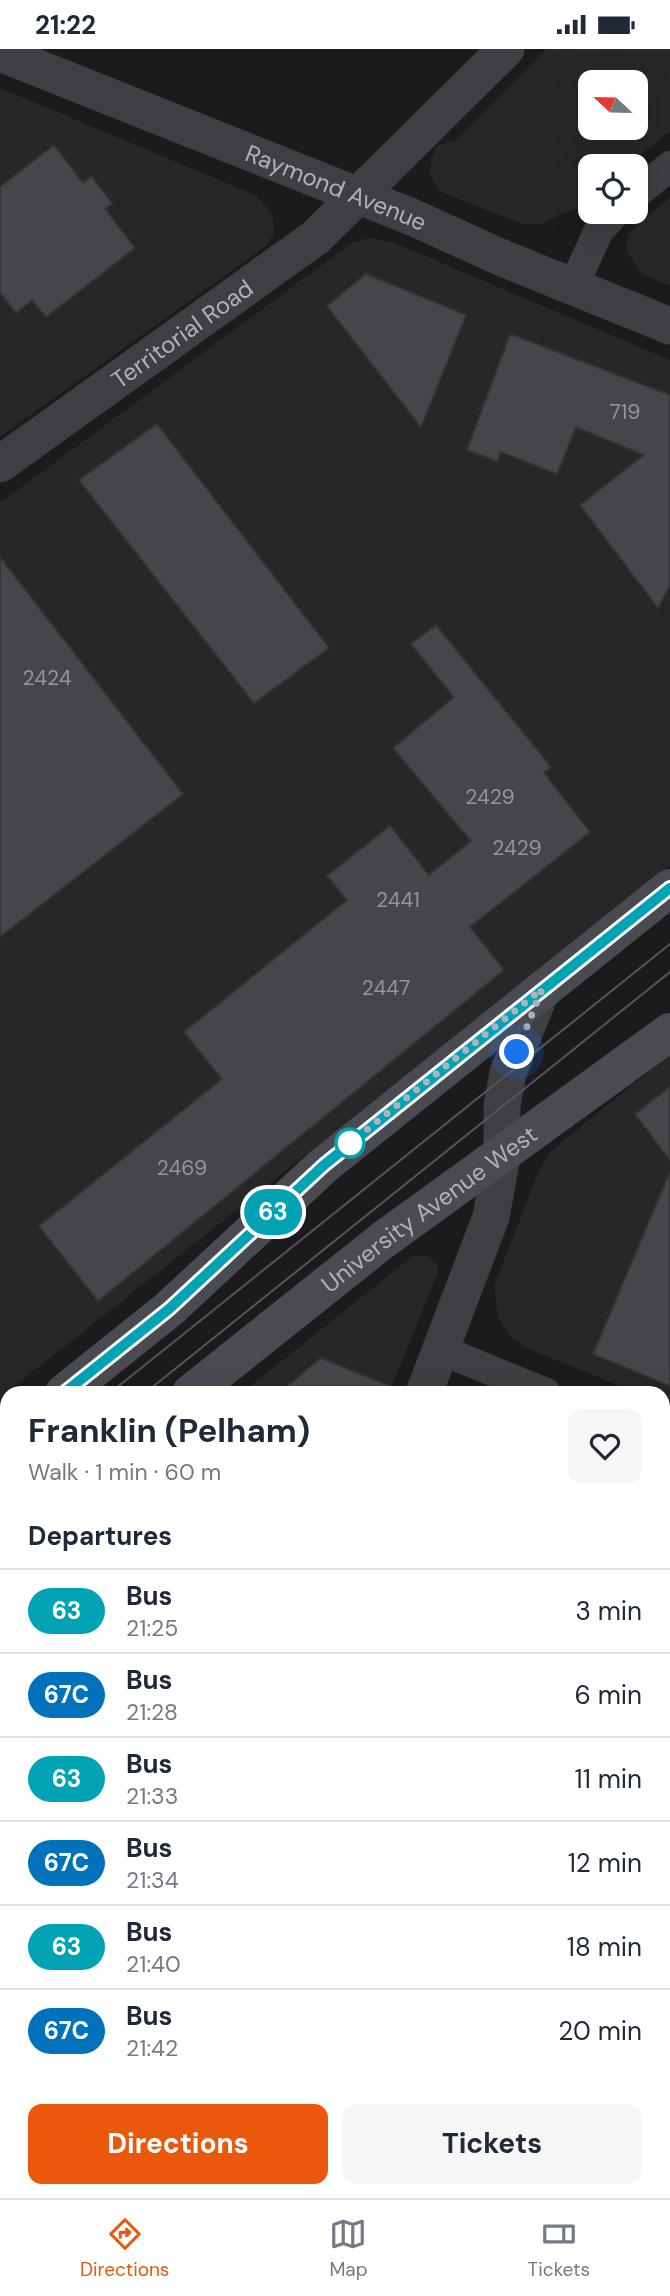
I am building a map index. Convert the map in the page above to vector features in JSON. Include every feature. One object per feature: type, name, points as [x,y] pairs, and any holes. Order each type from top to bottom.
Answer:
[{"type":"main road","points":[[73,1386],[169,1309],[324,1165],[670,888]]},
{"type":"main road","name":"University Avenue West","points":[[200,1386],[383,1240],[670,1032]]},
{"type":"street","name":"Territorial Road","points":[[0,464],[316,237],[506,49]]},
{"type":"street","name":"Raymond Avenue","points":[[0,53],[359,195],[670,326]]},
{"type":"street","points":[[648,184],[670,166]]},
{"type":"street","points":[[573,287],[598,232],[606,224]]},
{"type":"street","points":[[427,1386],[491,1217],[502,1156],[502,1106],[508,1073],[542,989]]},
{"type":"street","points":[[441,1350],[529,1386]]},
{"type":"shaded area","points":[[546,49],[670,49],[670,131],[642,154],[578,154],[578,205],[540,224],[522,224],[439,191],[430,175],[431,159],[438,145],[454,142]]},
{"type":"shaded area","points":[[0,88],[257,196],[273,215],[274,233],[266,246],[0,437]]},
{"type":"shaded area","points":[[670,197],[670,286],[642,274],[627,252],[628,234],[639,224],[648,224],[648,216]]},
{"type":"shaded area","points":[[370,238],[392,242],[670,360],[670,865],[15,1386],[0,1386],[0,503],[353,242]]},
{"type":"shaded area","points":[[670,1054],[670,1386],[621,1386],[526,1348],[510,1336],[498,1317],[494,1286],[540,1168],[550,1152]]},
{"type":"shaded area","points":[[413,1256],[427,1256],[437,1264],[438,1273],[392,1386],[250,1386]]},
{"type":"building","points":[[54,145],[83,183],[91,176],[112,203],[105,209],[135,248],[46,317],[32,300],[16,313],[0,292],[0,187]]},
{"type":"building","points":[[366,274],[466,315],[421,427],[327,306]]},
{"type":"building","points":[[510,334],[670,395],[670,585],[658,608],[580,505],[644,455],[576,427],[557,474],[501,452],[497,461],[467,450]]},
{"type":"building","points":[[157,424],[329,648],[254,703],[79,480]]},
{"type":"building","points":[[0,557],[183,794],[0,937]]},
{"type":"building","points":[[436,625],[551,767],[544,773],[590,832],[470,927],[504,970],[98,1301],[39,1226],[222,1079],[184,1032],[347,900],[327,876],[390,826],[429,875],[471,841],[393,748],[454,697],[411,644]]},
{"type":"building","points":[[670,1087],[670,1160],[635,1114]]},
{"type":"building","points":[[670,1172],[670,1386],[593,1354]]},
{"type":"building","points":[[321,1358],[389,1386],[287,1386]]},
{"type":"tram line","points":[[119,1386],[670,944]]},
{"type":"tram line","points":[[154,1386],[670,972]]},
{"type":"bus line","name":"63","points":[[73,1386],[169,1309],[324,1165],[670,888]]},
{"type":"route","points":[[350,1143],[344,1148],[542,989],[517,1052]]}]
